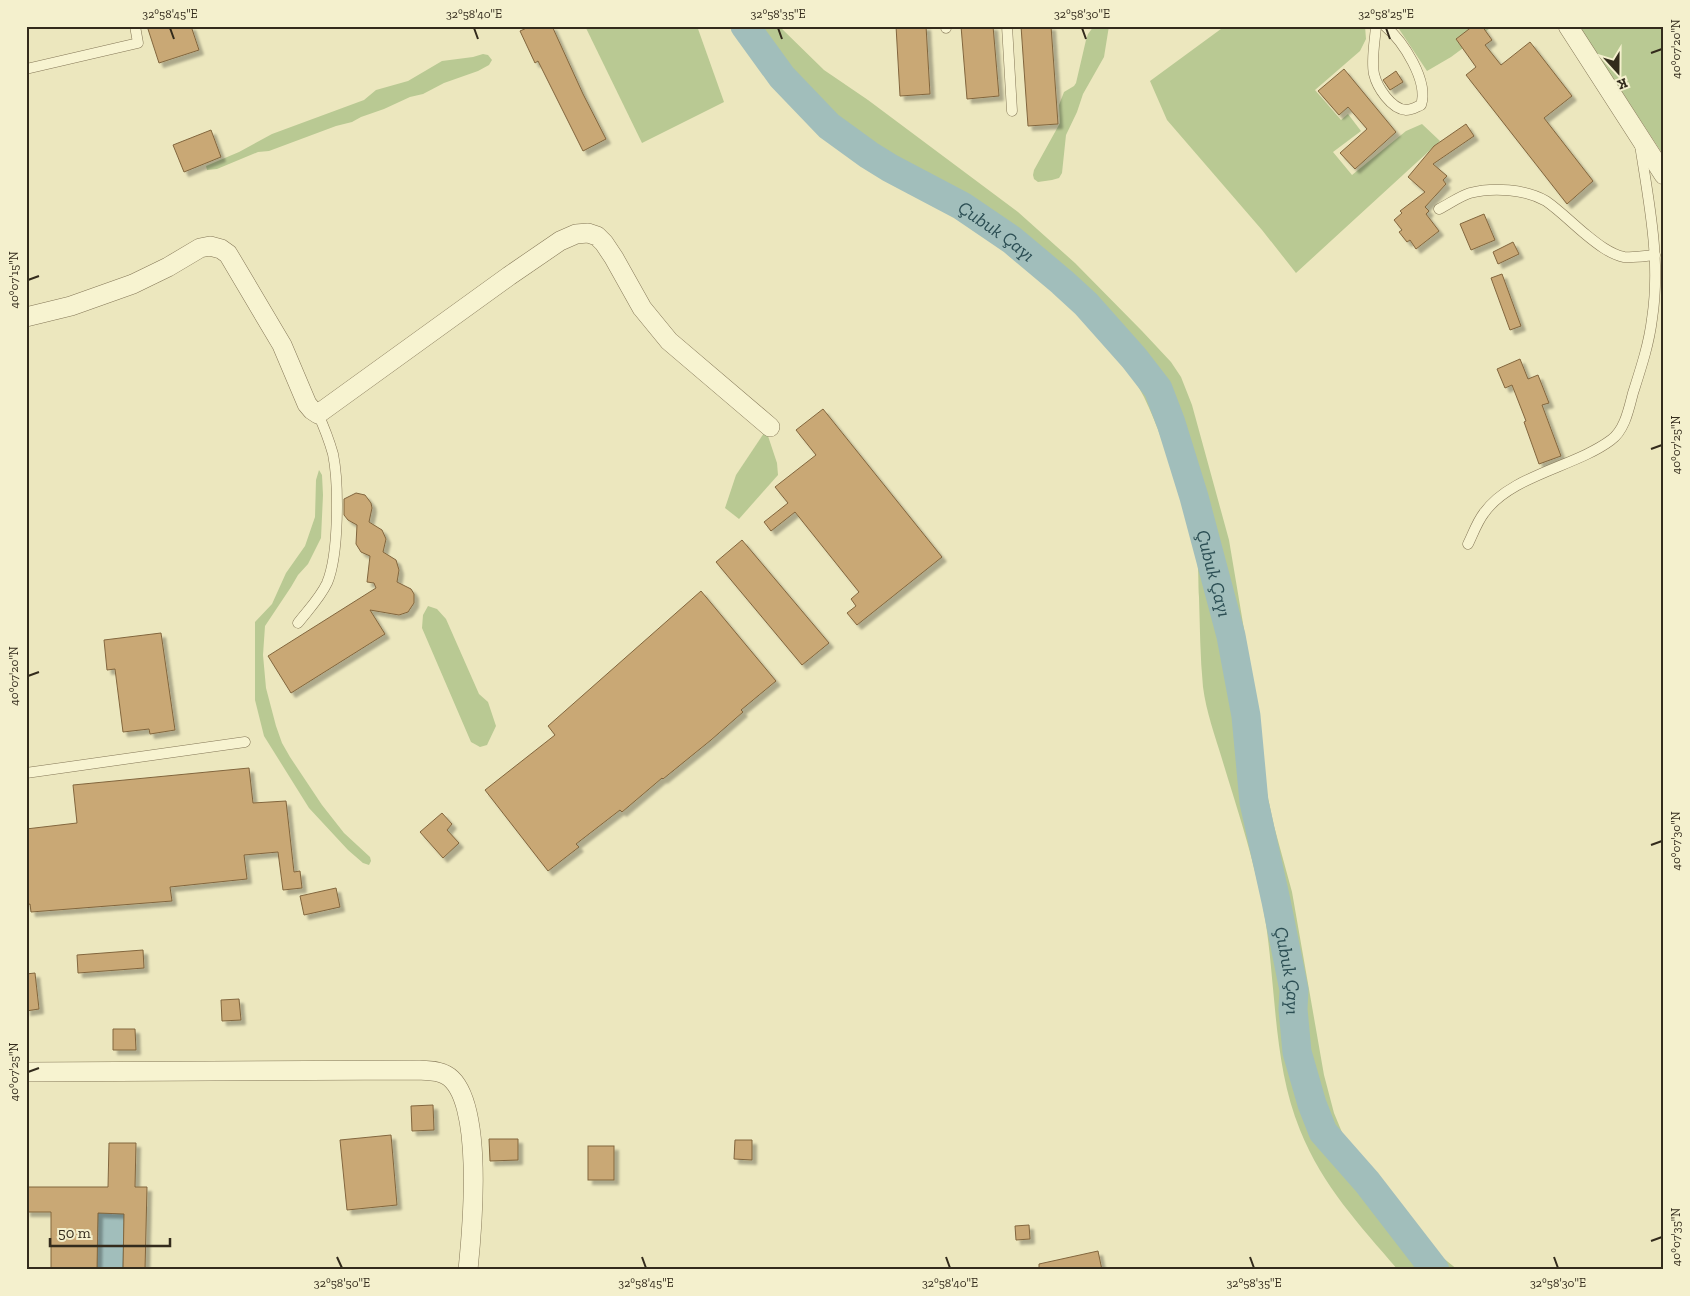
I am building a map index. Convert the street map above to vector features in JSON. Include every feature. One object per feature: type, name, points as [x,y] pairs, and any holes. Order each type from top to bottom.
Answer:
[{"type":"street","points":[[1568,26],[1664,175]]},
{"type":"street","points":[[26,317],[71,306],[133,284],[168,267],[200,248],[210,246],[221,249],[228,254],[282,345],[308,404],[318,414],[560,241],[576,234],[588,233],[597,236],[604,243],[642,308],[669,341],[770,428]]},
{"type":"street","points":[[26,1072],[419,1070],[435,1071],[446,1075],[458,1089],[467,1110],[470,1125],[473,1194],[468,1270]]},
{"type":"lane","points":[[26,69],[138,43],[135,26]]},
{"type":"lane","points":[[1007,26],[1012,111]]},
{"type":"lane","points":[[1376,26],[1373,72],[1377,84],[1396,107],[1406,110],[1414,109],[1421,105],[1423,99],[1421,84],[1413,63],[1402,44],[1385,26]]},
{"type":"lane","points":[[1468,544],[1484,513],[1507,493],[1548,470],[1599,448],[1613,439],[1621,428],[1644,356],[1652,320],[1655,288],[1655,255],[1651,213],[1638,136]]},
{"type":"lane","points":[[1439,209],[1469,193],[1490,190],[1515,191],[1546,201],[1589,238],[1610,252],[1623,257],[1655,255]]},
{"type":"lane","points":[[298,623],[318,599],[327,582],[332,565],[335,540],[336,472],[327,434],[318,414]]},
{"type":"lane","points":[[26,773],[245,742]]},
{"type":"green space","points":[[585,26],[697,26],[724,102],[642,143]]},
{"type":"green space","points":[[737,26],[779,26],[824,70],[868,100],[1018,212],[1075,263],[1171,362],[1181,377],[1192,405],[1229,540],[1248,653],[1261,765],[1274,826],[1292,892],[1324,1075],[1334,1113],[1346,1142],[1362,1169],[1398,1213],[1437,1253],[1458,1270],[1398,1270],[1356,1221],[1331,1187],[1309,1150],[1300,1130],[1290,1101],[1283,1071],[1278,1041],[1269,948],[1259,888],[1204,696],[1198,569],[1195,551],[1170,465],[1144,397],[1124,363],[1100,332],[1072,303],[1041,277],[975,229],[843,148],[808,122],[770,76]]},
{"type":"green space","points":[[1094,26],[1109,26],[1104,57],[1083,94],[1066,135],[1062,173],[1059,178],[1038,182],[1034,179],[1034,170],[1060,123],[1059,105],[1064,92],[1076,83],[1086,40]]},
{"type":"green space","points":[[1225,26],[1365,26],[1366,39],[1360,51],[1315,90],[1341,120],[1348,114],[1361,131],[1333,152],[1352,175],[1406,131],[1422,124],[1440,141],[1296,273],[1262,230],[1167,120],[1150,81]]},
{"type":"green space","points":[[1397,26],[1493,26],[1451,57],[1427,71]]},
{"type":"green space","points":[[1579,26],[1664,26],[1664,156]]},
{"type":"green space","points":[[483,54],[488,55],[492,60],[489,65],[478,71],[444,83],[423,94],[410,97],[352,122],[336,126],[269,151],[258,152],[217,169],[207,170],[206,166],[239,152],[272,134],[364,100],[376,90],[408,81],[442,61]]},
{"type":"green space","points":[[766,430],[777,463],[778,475],[739,519],[725,508],[736,475]]},
{"type":"green space","points":[[319,470],[322,475],[323,495],[321,538],[308,564],[298,575],[265,626],[263,655],[266,688],[276,726],[282,743],[290,757],[322,805],[344,833],[370,857],[369,865],[363,863],[348,850],[309,808],[264,736],[255,700],[255,622],[272,604],[286,573],[305,546],[315,517],[316,480]]},
{"type":"green space","points":[[428,606],[437,609],[446,619],[479,694],[488,702],[496,726],[487,745],[480,747],[471,742],[422,628],[423,615]]},
{"type":"water","points":[[98,1213],[124,1214],[123,1270],[97,1270]]},
{"type":"building","points":[[147,26],[191,26],[199,50],[159,63]]},
{"type":"building","points":[[531,26],[552,26],[606,139],[583,151],[538,61],[535,63],[520,31]]},
{"type":"building","points":[[896,26],[926,26],[930,94],[900,96]]},
{"type":"building","points":[[961,26],[993,26],[999,96],[967,99]]},
{"type":"building","points":[[1021,26],[1051,26],[1058,124],[1028,126]]},
{"type":"building","points":[[1473,26],[1482,26],[1492,40],[1485,45],[1501,65],[1530,42],[1572,96],[1544,118],[1593,181],[1567,204],[1466,75],[1476,67],[1456,39]]},
{"type":"building","points":[[1344,69],[1396,132],[1355,169],[1340,153],[1367,129],[1348,107],[1339,115],[1318,91]]},
{"type":"building","points":[[1396,71],[1403,82],[1390,90],[1383,80]]},
{"type":"building","points":[[1466,124],[1474,136],[1433,164],[1447,176],[1443,180],[1446,184],[1425,207],[1429,211],[1426,214],[1439,231],[1416,249],[1410,240],[1407,242],[1399,232],[1402,230],[1394,220],[1402,213],[1400,211],[1425,192],[1408,177],[1434,146]]},
{"type":"building","points":[[211,130],[221,157],[184,172],[173,145]]},
{"type":"building","points":[[1484,214],[1495,240],[1471,250],[1460,224]]},
{"type":"building","points":[[1513,242],[1519,254],[1498,264],[1493,252]]},
{"type":"building","points":[[1502,274],[1521,326],[1510,330],[1491,278]]},
{"type":"building","points":[[1520,359],[1528,379],[1538,375],[1549,403],[1542,405],[1561,456],[1539,464],[1524,422],[1526,421],[1512,385],[1505,388],[1497,369]]},
{"type":"building","points":[[823,409],[942,557],[857,625],[847,613],[856,606],[851,599],[859,592],[795,512],[771,531],[764,522],[788,503],[775,487],[816,455],[796,430]]},
{"type":"building","points":[[356,493],[365,495],[371,503],[372,508],[369,522],[382,530],[386,539],[383,552],[396,560],[399,570],[397,582],[411,589],[414,594],[414,603],[408,612],[399,615],[370,610],[385,634],[291,693],[268,656],[376,588],[374,583],[367,582],[370,556],[361,552],[356,544],[357,525],[348,520],[344,515],[344,499]]},
{"type":"building","points":[[742,540],[829,643],[802,665],[716,562]]},
{"type":"building","points":[[701,591],[776,681],[741,710],[743,712],[711,740],[622,812],[620,810],[576,844],[579,847],[548,871],[485,790],[555,735],[548,726]]},
{"type":"building","points":[[161,633],[175,730],[150,734],[149,729],[123,732],[115,669],[107,670],[104,640]]},
{"type":"building","points":[[249,768],[253,803],[286,801],[294,872],[300,871],[302,888],[283,890],[278,852],[244,855],[247,879],[170,887],[172,901],[31,912],[30,904],[26,905],[26,829],[77,823],[73,785]]},
{"type":"building","points":[[442,813],[452,824],[447,830],[459,843],[443,858],[420,832]]},
{"type":"building","points":[[336,888],[340,907],[304,915],[300,896]]},
{"type":"building","points":[[143,950],[144,968],[78,973],[77,955]]},
{"type":"building","points":[[35,973],[39,1009],[26,1011],[26,974]]},
{"type":"building","points":[[239,999],[241,1020],[222,1021],[221,1000]]},
{"type":"building","points":[[113,1029],[135,1029],[136,1050],[113,1050]]},
{"type":"building","points":[[433,1105],[434,1130],[412,1131],[411,1106]]},
{"type":"building","points":[[391,1135],[397,1205],[347,1210],[340,1140]]},
{"type":"building","points":[[489,1139],[518,1139],[518,1160],[490,1161]]},
{"type":"building","points":[[735,1140],[752,1140],[752,1160],[734,1159]]},
{"type":"building","points":[[109,1143],[136,1143],[135,1187],[147,1187],[145,1270],[123,1270],[124,1214],[98,1213],[97,1270],[51,1270],[51,1212],[26,1212],[26,1187],[108,1187]]},
{"type":"building","points":[[588,1146],[614,1146],[614,1180],[588,1180]]},
{"type":"building","points":[[1029,1225],[1030,1239],[1016,1240],[1015,1226]]},
{"type":"building","points":[[1098,1251],[1102,1270],[1039,1270],[1039,1264]]},
{"type":"waterway","name":"Çubuk Çayı","points":[[745,26],[782,77],[829,126],[869,155],[962,206],[1012,240],[1086,304],[1134,358],[1158,389],[1171,423],[1194,497],[1231,636],[1246,716],[1254,802],[1294,990],[1293,1009],[1297,1052],[1312,1104],[1323,1132],[1367,1182],[1435,1270]]}]
